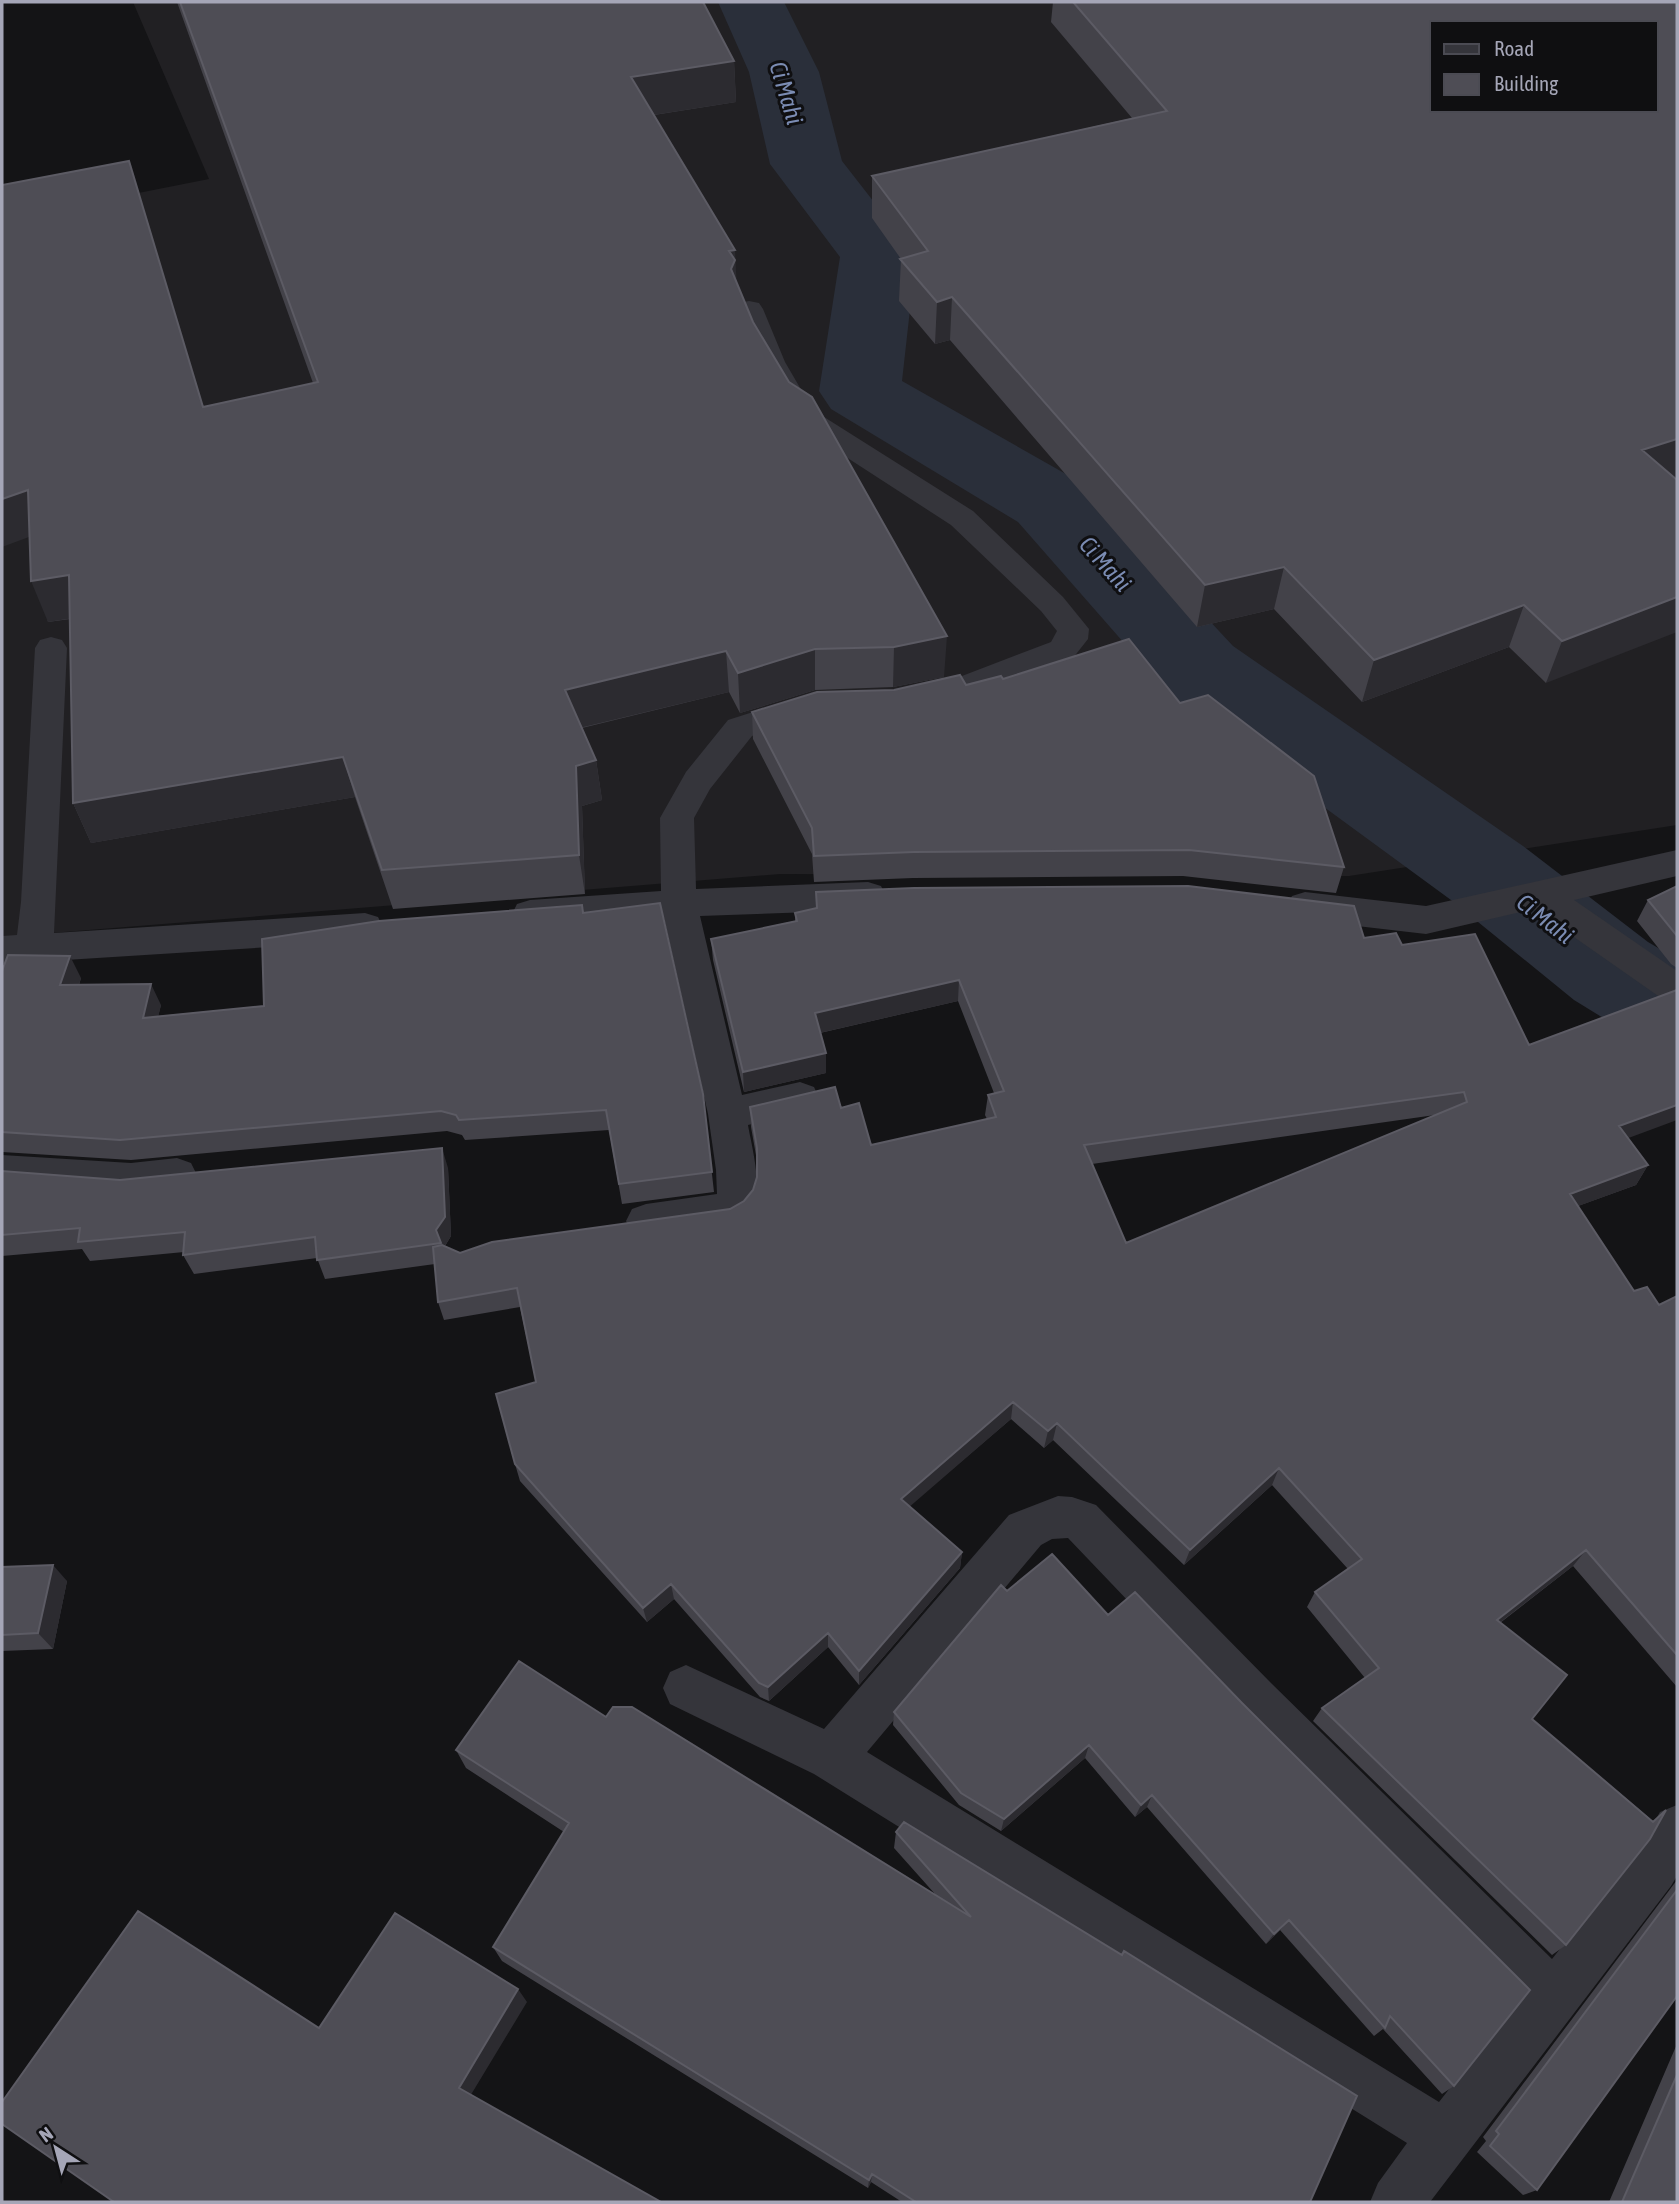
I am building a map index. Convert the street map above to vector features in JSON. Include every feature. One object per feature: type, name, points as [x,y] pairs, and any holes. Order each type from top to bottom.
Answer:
[{"type":"street","points":[[749,309],[771,362],[802,416],[962,518],[1052,604],[1073,629],[1072,639],[1062,650],[968,685],[893,702]]},
{"type":"street","points":[[51,648],[39,902],[18,949],[402,924]]},
{"type":"street","points":[[611,1226],[730,1209],[737,1201],[727,1114],[679,903],[677,818],[698,781],[740,728],[816,704],[829,704]]},
{"type":"street","points":[[1278,903],[1426,920],[1677,863]]},
{"type":"street","points":[[499,917],[679,903],[900,894]]},
{"type":"street","points":[[1533,895],[1677,989]]},
{"type":"street","points":[[727,1114],[826,1092]]},
{"type":"street","points":[[2,1171],[131,1180],[213,1172]]},
{"type":"street","points":[[831,1757],[1025,1530],[1052,1516],[1080,1520],[1254,1699],[1554,1997]]},
{"type":"street","points":[[686,1688],[831,1757],[1445,2136]]},
{"type":"street","points":[[1397,2202],[1666,1849]]},
{"type":"shaded area","points":[[133,2],[1677,2],[1677,825],[1349,876],[780,874],[2,937],[2,220],[209,179]]},
{"type":"building","points":[[180,2],[703,2],[734,61],[631,77],[735,250],[729,251],[735,260],[731,269],[753,322],[789,382],[812,397],[947,636],[894,647],[815,649],[738,673],[726,651],[565,690],[596,760],[576,766],[579,855],[382,870],[343,757],[73,803],[69,575],[31,581],[28,490],[2,499],[2,185],[129,161],[203,407],[318,382]]},
{"type":"building","points":[[1073,2],[1677,2],[1677,439],[1642,450],[1677,480],[1677,597],[1562,641],[1524,605],[1374,660],[1284,567],[1205,585],[952,297],[937,302],[900,259],[928,251],[872,176],[1167,111]]},
{"type":"building","points":[[1129,639],[1180,703],[1208,695],[1314,776],[1344,867],[1189,850],[914,852],[814,856],[812,828],[752,712],[817,692],[894,690],[960,675],[966,685],[1001,676],[1003,679]]},
{"type":"building","points":[[1188,886],[1354,906],[1364,938],[1396,933],[1402,945],[1475,934],[1529,1045],[1677,990],[1677,1105],[1619,1126],[1648,1165],[1570,1194],[1634,1291],[1647,1287],[1659,1305],[1677,1296],[1677,1655],[1586,1550],[1497,1620],[1567,1675],[1532,1719],[1653,1822],[1666,1810],[1650,1839],[1566,1945],[1322,1708],[1379,1668],[1315,1592],[1362,1559],[1279,1468],[1190,1550],[1057,1423],[1048,1431],[1013,1402],[901,1499],[962,1552],[859,1671],[828,1633],[768,1687],[759,1683],[671,1584],[643,1608],[515,1464],[496,1394],[536,1382],[517,1288],[438,1302],[433,1247],[442,1245],[460,1253],[492,1242],[730,1209],[744,1201],[753,1190],[757,1177],[757,1148],[750,1107],[835,1087],[841,1108],[859,1103],[871,1145],[996,1117],[988,1095],[1004,1091],[959,980],[815,1013],[826,1053],[743,1072],[711,939],[797,921],[795,913],[817,908],[816,892],[914,888]],"holes":[[[1464,1092],[1467,1102],[1126,1243],[1084,1145]]]},
{"type":"building","points":[[1677,886],[1677,936],[1648,900]]},
{"type":"building","points":[[660,903],[703,1094],[712,1172],[619,1184],[606,1110],[459,1120],[456,1115],[441,1111],[120,1140],[2,1132],[2,971],[8,955],[70,956],[60,985],[151,984],[143,1018],[264,1006],[262,939],[379,921],[582,905],[583,913]]},
{"type":"building","points":[[442,1148],[445,1217],[436,1230],[441,1243],[317,1260],[315,1237],[183,1255],[185,1232],[78,1242],[80,1228],[2,1235],[2,1171],[120,1180]]},
{"type":"building","points":[[1052,1554],[1108,1615],[1135,1592],[1242,1703],[1530,1990],[1454,2086],[1390,2016],[1385,2028],[1289,1920],[1274,1934],[1152,1795],[1141,1805],[1089,1745],[1004,1819],[961,1793],[894,1712],[1001,1585],[1007,1591]]},
{"type":"building","points":[[53,1565],[38,1633],[2,1635],[2,1567]]},
{"type":"building","points":[[519,1661],[606,1717],[613,1707],[632,1707],[971,1917],[896,1832],[904,1822],[1122,1955],[1124,1951],[1357,2096],[1310,2202],[916,2202],[872,2174],[869,2180],[493,1947],[569,1823],[456,1750]]},
{"type":"building","points":[[1677,1890],[1677,1996],[1537,2190],[1490,2146],[1499,2134],[1496,2131]]},
{"type":"building","points":[[138,1911],[319,2028],[395,1913],[518,1989],[459,2088],[661,2202],[114,2202],[2,2124],[2,2102]]},
{"type":"building","points":[[1677,2075],[1677,2202],[1622,2202]]},
{"type":"waterway","name":"Ci Mahi","points":[[751,2],[784,72],[806,164],[878,256],[860,391],[1049,502],[1200,669],[1487,873],[1611,971],[1677,1010]]}]
